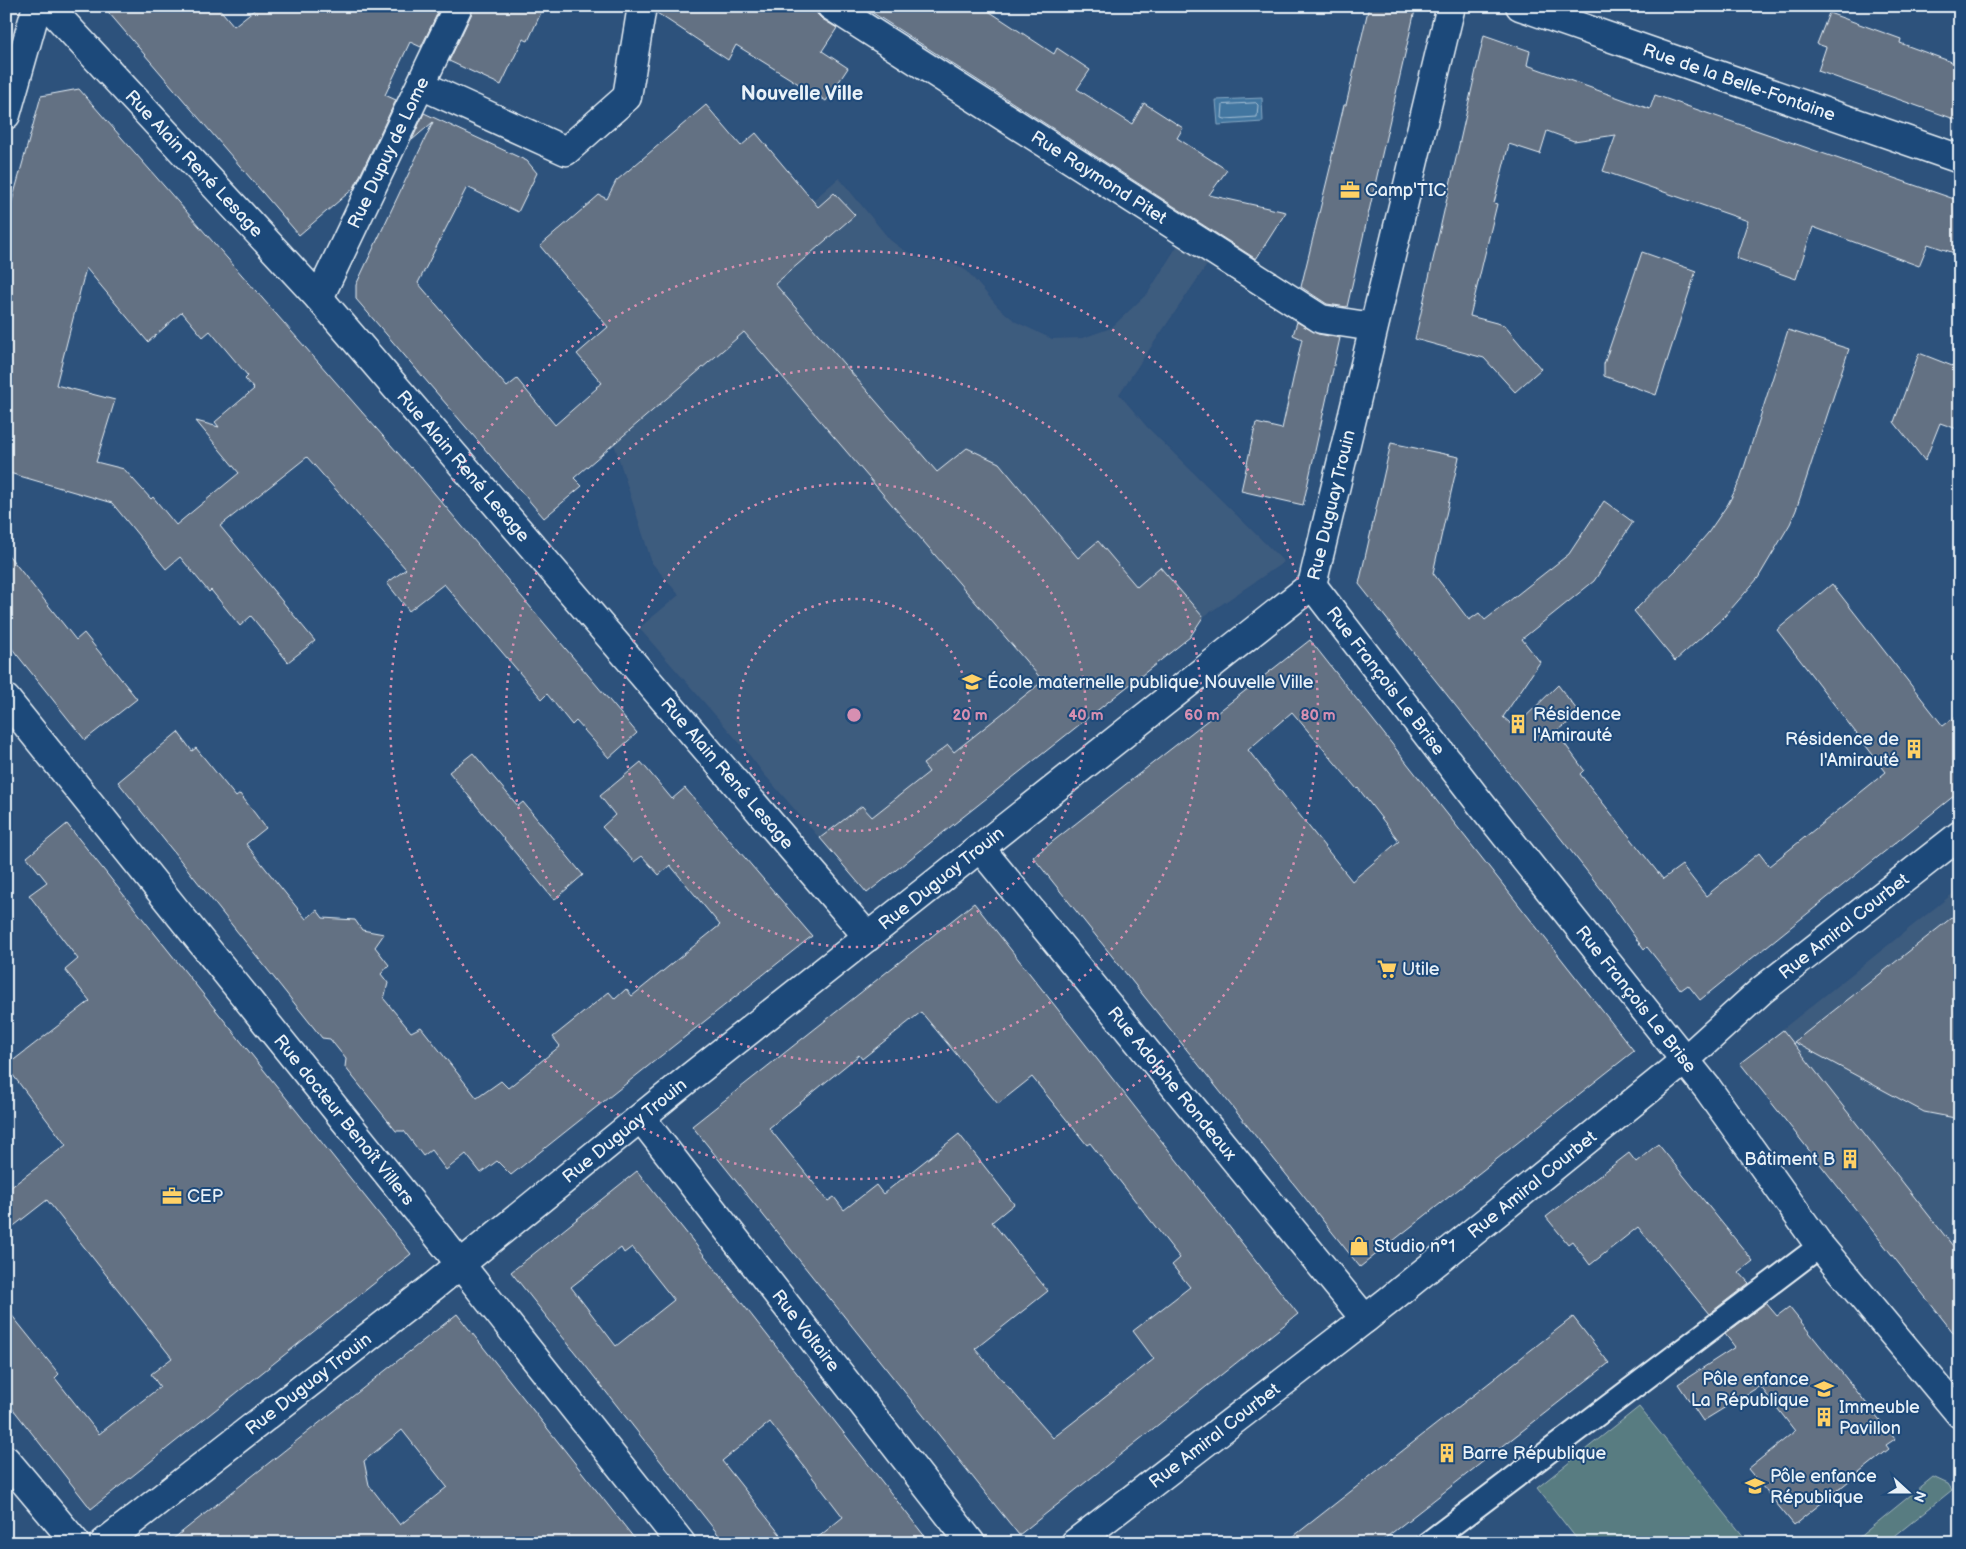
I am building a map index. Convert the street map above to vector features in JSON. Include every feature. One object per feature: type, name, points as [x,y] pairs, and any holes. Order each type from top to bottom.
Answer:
[{"type":"street","points":[[6,115],[11,77],[37,6]]},
{"type":"street","name":"Rue Alain René Lesage","points":[[48,6],[319,298],[868,936]]},
{"type":"street","name":"Rue Dupuy de Lome","points":[[319,298],[458,6]]},
{"type":"street","points":[[421,85],[566,151],[627,97],[642,6]]},
{"type":"street","name":"Rue Raymond Pitet","points":[[831,6],[1321,319],[1373,327]]},
{"type":"street","name":"Rue Duguay Trouin","points":[[104,1543],[460,1264],[868,936],[1312,585],[1451,6]]},
{"type":"street","name":"Rue de la Belle-Fontaine","points":[[1520,6],[1960,160]]},
{"type":"street","name":"Rue François Le Brise","points":[[1312,585],[1480,804],[1708,1089],[1820,1246],[1960,1414]]},
{"type":"street","name":"Rue docteur Benoît Villers","points":[[6,699],[460,1264],[681,1543]]},
{"type":"street","name":"Rue Amiral Courbet","points":[[1075,1543],[1365,1319],[1684,1061],[1762,990],[1960,835]]},
{"type":"street","name":"Rue Adolphe Rondeaux","points":[[980,848],[1365,1319]]},
{"type":"street","name":"Rue Voltaire","points":[[641,1118],[971,1543]]},
{"type":"street","points":[[6,1460],[76,1543]]},
{"type":"lane","points":[[1428,1543],[1820,1246]]},
{"type":"shaded area","points":[[839,178],[890,240],[919,258],[953,263],[967,271],[999,308],[1016,322],[1052,339],[1083,338],[1111,328],[1148,293],[1179,243],[1209,262],[1119,394],[1147,427],[1284,562],[1203,617],[867,893],[639,628],[679,595],[652,563],[596,387]]},
{"type":"shaded area","points":[[1960,888],[1960,1341],[1740,1063]]},
{"type":"green space","points":[[1639,1407],[1749,1543],[1580,1543],[1537,1488]]},
{"type":"green space","points":[[1933,1477],[1948,1484],[1952,1490],[1886,1543],[1852,1543]]},
{"type":"water","points":[[1262,98],[1263,122],[1218,125],[1216,100]]},
{"type":"building","points":[[103,6],[217,6],[234,26],[259,6],[441,6],[421,47],[410,42],[385,95],[396,100],[354,188],[299,235]]},
{"type":"building","points":[[473,6],[544,6],[528,41],[523,39],[501,85],[449,61],[472,13]]},
{"type":"building","points":[[657,6],[816,6],[817,14],[837,28],[822,51],[848,68],[826,101],[736,45],[728,60],[657,13]]},
{"type":"building","points":[[862,6],[981,6],[1054,54],[1057,48],[1090,70],[1077,89],[1132,124],[1144,103],[1183,128],[1177,138],[1227,170],[1209,195],[1286,212],[1256,259]]},
{"type":"building","points":[[1369,6],[1416,6],[1347,307],[1327,304],[1301,287]]},
{"type":"building","points":[[1829,13],[1901,39],[1900,43],[1960,65],[1960,121],[1818,71],[1826,47],[1817,44]]},
{"type":"building","points":[[1484,35],[1530,51],[1527,65],[1650,109],[1655,95],[1960,201],[1960,255],[1928,244],[1919,266],[1813,227],[1796,279],[1736,258],[1748,221],[1603,171],[1616,135],[1574,141],[1547,131],[1540,154],[1509,144],[1494,203],[1497,204],[1470,316],[1504,325],[1541,369],[1515,392],[1484,358],[1415,339]]},
{"type":"building","points":[[79,89],[412,467],[637,733],[609,758],[576,721],[572,725],[547,694],[542,699],[444,584],[409,611],[387,583],[406,569],[307,457],[220,526],[315,641],[288,662],[251,616],[240,626],[211,590],[209,592],[180,557],[166,569],[112,503],[6,472],[6,223],[41,96]],"holes":[[[86,268],[148,342],[182,312],[203,337],[210,331],[248,376],[245,379],[254,389],[215,422],[219,427],[196,421],[239,473],[176,525],[153,497],[151,499],[124,469],[96,462],[115,400],[56,385]]]},
{"type":"building","points":[[706,105],[741,146],[756,133],[818,207],[834,193],[855,215],[775,284],[937,472],[967,448],[999,463],[1078,558],[1098,541],[1137,587],[1160,567],[1203,617],[1190,637],[867,893],[820,838],[862,806],[872,817],[929,772],[923,764],[948,745],[954,752],[1043,681],[744,332],[574,478],[582,486],[544,518],[356,299],[356,285],[433,122],[412,140],[424,113],[527,161],[537,173],[518,212],[467,187],[418,283],[507,387],[517,379],[555,425],[602,383],[577,354],[608,327],[540,246],[599,195],[607,199],[616,181]]},
{"type":"building","points":[[1642,252],[1696,271],[1656,395],[1604,376],[1604,364]]},
{"type":"building","points":[[1297,322],[1318,334],[1340,338],[1303,505],[1241,491],[1256,423],[1282,429],[1302,339],[1293,335]]},
{"type":"building","points":[[1788,330],[1849,349],[1796,510],[1790,524],[1758,578],[1724,617],[1675,661],[1634,611],[1679,567],[1708,533],[1728,504],[1739,483]]},
{"type":"building","points":[[1919,353],[1960,369],[1960,430],[1940,423],[1925,461],[1894,422]]},
{"type":"building","points":[[1391,443],[1459,457],[1433,573],[1469,620],[1479,613],[1485,620],[1569,554],[1604,501],[1633,522],[1594,581],[1522,639],[1540,662],[1503,717],[1515,727],[1558,685],[1580,714],[1556,732],[1584,770],[1580,774],[1663,879],[1682,865],[1706,896],[1759,853],[1769,866],[1886,772],[1777,630],[1832,584],[1943,726],[1960,713],[1960,791],[1700,1000],[1688,985],[1681,990],[1647,947],[1644,950],[1601,889],[1359,584]]},
{"type":"building","points":[[6,552],[76,640],[84,633],[137,699],[85,740],[6,641]]},
{"type":"building","points":[[1310,640],[1634,1051],[1360,1267],[1033,857]],"holes":[[[1292,712],[1399,841],[1352,881],[1248,750]]]},
{"type":"building","points":[[178,732],[192,751],[196,748],[236,797],[240,794],[266,828],[246,844],[306,919],[317,910],[323,918],[355,920],[362,930],[384,934],[375,947],[389,965],[381,974],[388,983],[384,999],[411,1032],[421,1027],[477,1098],[501,1081],[508,1088],[560,1046],[553,1037],[609,992],[615,999],[626,989],[632,996],[720,925],[670,865],[659,875],[642,856],[634,862],[602,827],[615,815],[600,796],[641,762],[672,799],[685,788],[812,936],[511,1175],[497,1161],[481,1173],[466,1154],[446,1170],[431,1150],[423,1156],[404,1131],[396,1131],[345,1067],[346,1059],[330,1039],[322,1038],[118,782]]},
{"type":"building","points":[[473,753],[518,806],[523,802],[583,875],[554,900],[449,772]]},
{"type":"building","points":[[67,824],[411,1254],[91,1509],[6,1400],[6,1308],[59,1374],[55,1378],[99,1434],[160,1387],[151,1374],[172,1358],[47,1200],[6,1232],[6,1191],[66,1145],[6,1066],[90,1001],[65,970],[78,959],[29,895],[47,882],[27,857]]},
{"type":"building","points":[[974,903],[1298,1314],[1019,1535],[692,1126]],"holes":[[[921,1012],[998,1104],[1032,1077],[1087,1145],[1090,1143],[1180,1258],[1172,1265],[1190,1287],[1133,1331],[1154,1359],[1053,1438],[975,1349],[1048,1291],[992,1222],[1014,1204],[959,1134],[883,1194],[876,1185],[844,1210],[834,1197],[828,1201],[769,1128],[859,1055],[862,1059]]]},
{"type":"building","points":[[1960,911],[1960,1119],[1924,1112],[1794,1042]]},
{"type":"building","name":"Bâtiment B","points":[[1783,1030],[1960,1255],[1960,1341],[1740,1063]]},
{"type":"building","points":[[1658,1144],[1753,1261],[1739,1272],[1749,1283],[1709,1314],[1638,1227],[1590,1265],[1572,1241],[1568,1244],[1546,1217],[1629,1153],[1636,1162]]},
{"type":"building","points":[[637,1171],[930,1543],[811,1543],[843,1517],[770,1422],[722,1461],[787,1543],[725,1543],[511,1272]],"holes":[[[632,1247],[674,1300],[616,1346],[571,1287],[621,1248],[624,1253]]]},
{"type":"building","name":"Immeuble Pavillon","points":[[1766,1303],[1777,1316],[1789,1307],[1895,1439],[1886,1445],[1889,1449],[1794,1525],[1748,1469],[1795,1431],[1760,1386],[1703,1421],[1678,1384],[1735,1347],[1725,1334]]},
{"type":"building","points":[[457,1314],[638,1543],[168,1543]],"holes":[[[402,1430],[447,1487],[400,1525],[369,1485],[364,1461]]]},
{"type":"building","name":"Barre République","points":[[1573,1317],[1609,1363],[1379,1543],[1285,1543]]},
{"type":"place","name":"Camp'TIC","points":[[1350,190]]},
{"type":"place","name":"École maternelle publique Nouvelle Ville","points":[[972,682]]},
{"type":"place","name":"Résidence l'Amirauté","points":[[1518,724]]},
{"type":"place","name":"Résidence de l'Amirauté","points":[[1914,749]]},
{"type":"place","name":"Utile","points":[[1387,969]]},
{"type":"place","name":"Bâtiment B","points":[[1850,1159]]},
{"type":"place","name":"CEP","points":[[172,1196]]},
{"type":"place","name":"Studio n°1","points":[[1359,1246]]},
{"type":"place","name":"Pôle enfance La République","points":[[1824,1389]]},
{"type":"place","name":"Immeuble Pavillon","points":[[1824,1417]]},
{"type":"place","name":"Barre République","points":[[1447,1453]]},
{"type":"place","name":"Pôle enfance République","points":[[1755,1486]]},
{"type":"district","name":"Nouvelle Ville","points":[[802,93]]}]
